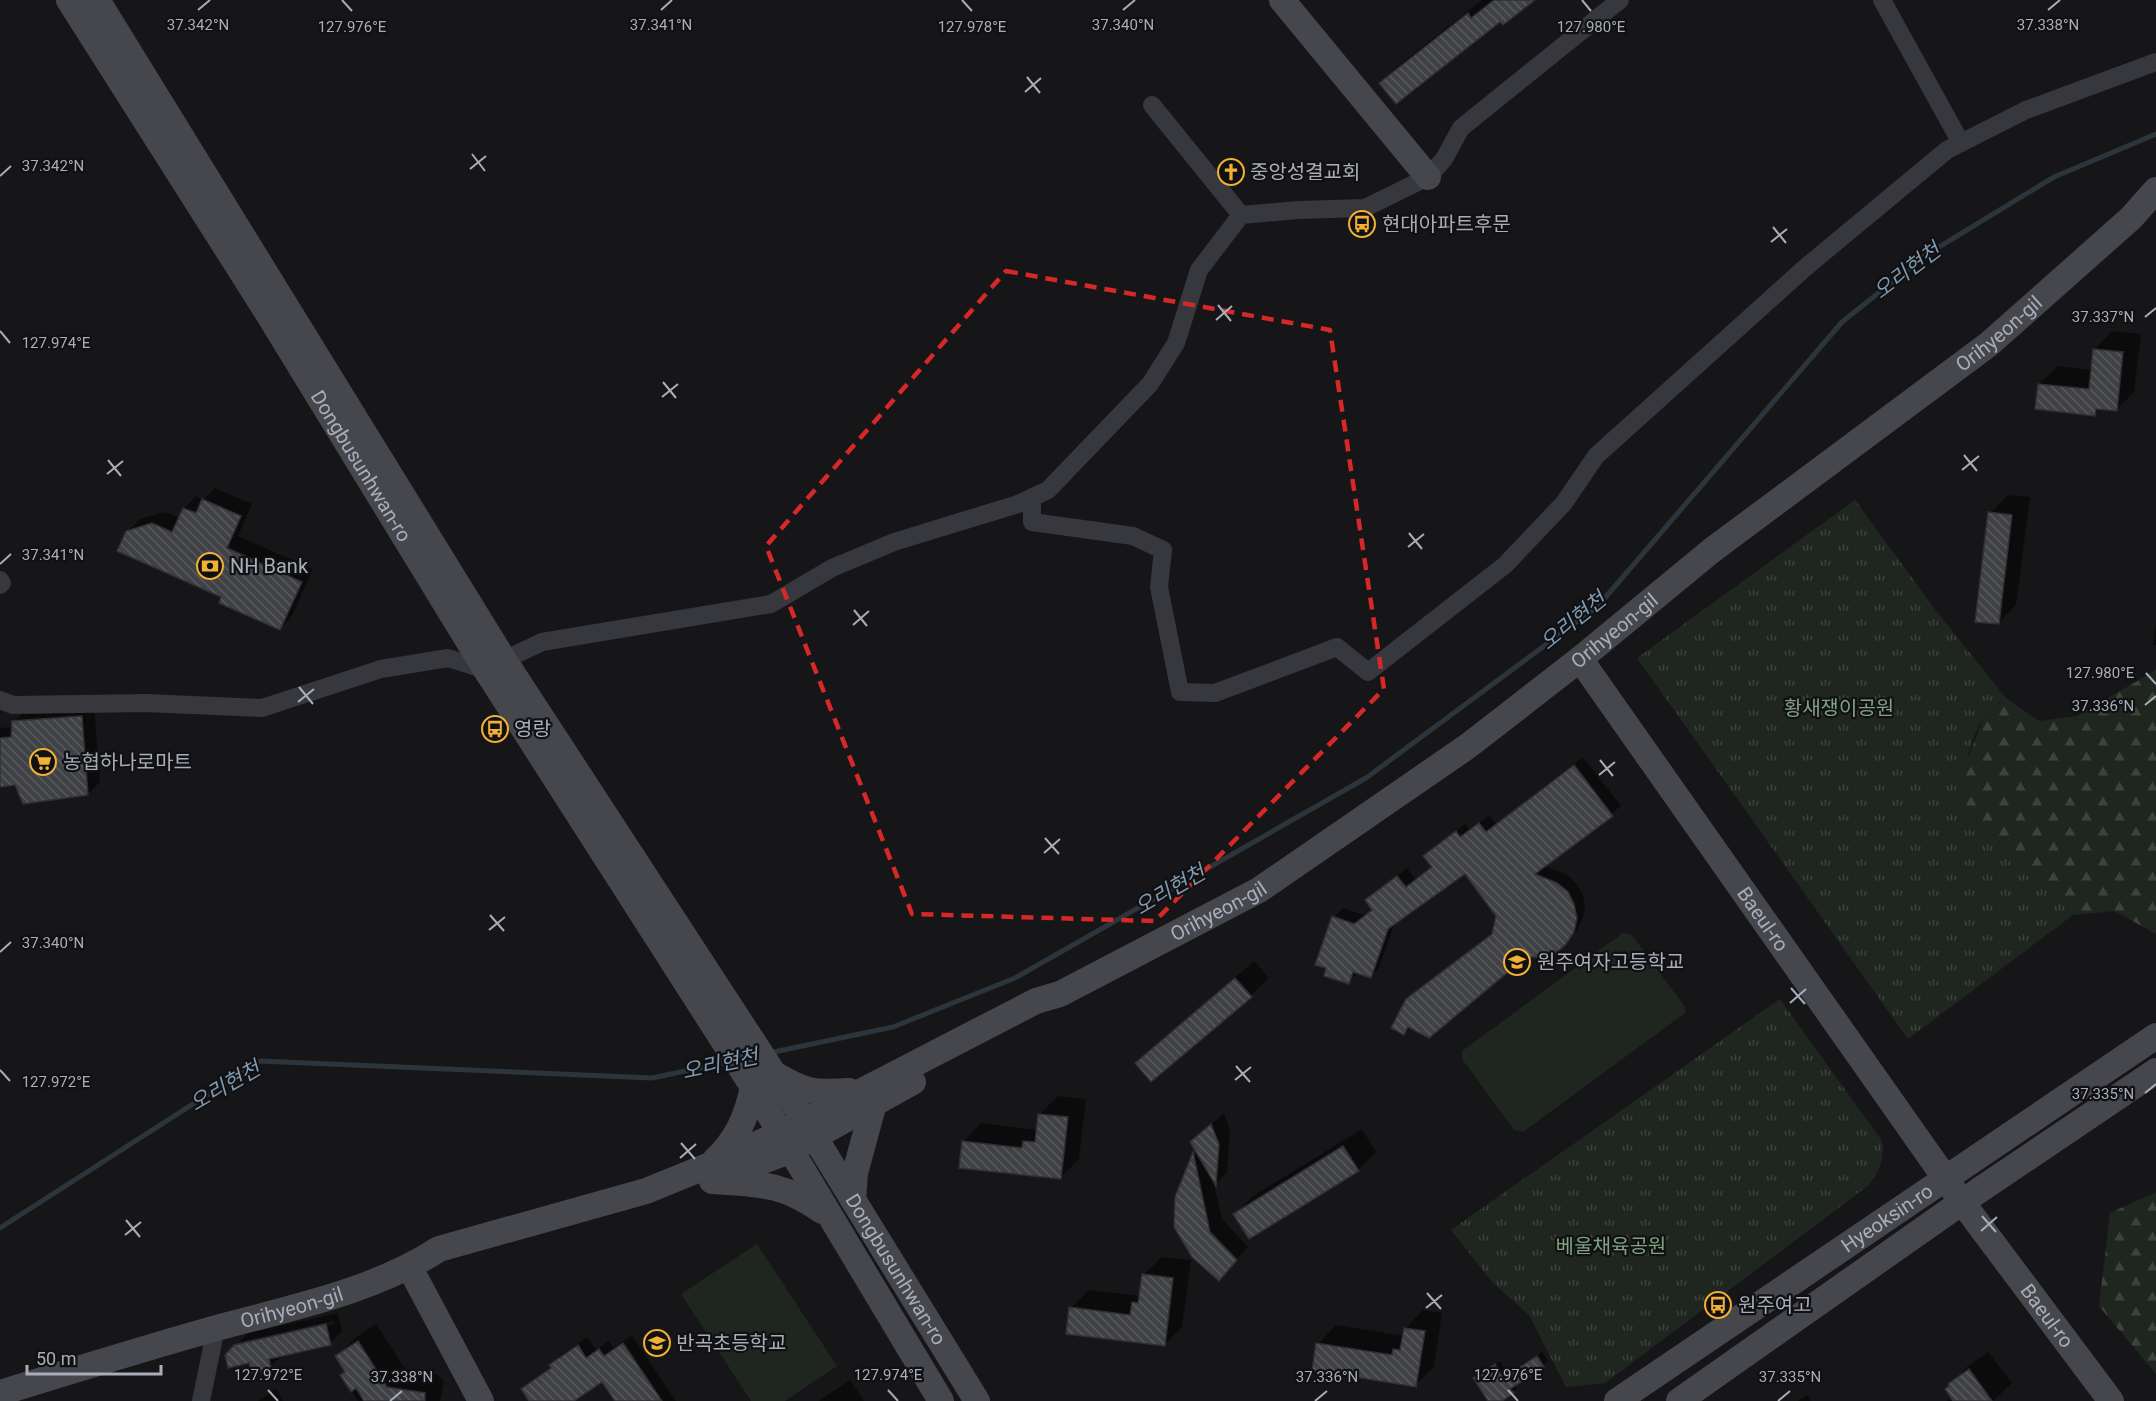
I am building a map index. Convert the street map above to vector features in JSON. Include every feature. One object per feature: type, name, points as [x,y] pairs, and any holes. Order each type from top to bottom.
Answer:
[{"type":"street","name":"Dongbusunhwan-ro","points":[[69,0],[495,665],[666,925],[775,1074],[810,1128],[977,1401]]},
{"type":"street","name":"Dongbusunhwan-ro","points":[[97,0],[495,665]]},
{"type":"street","points":[[1282,0],[1428,177]]},
{"type":"street","points":[[0,700],[13,705],[146,703],[262,708],[381,669],[448,658],[495,665],[542,642],[771,604],[832,568],[894,542],[1032,497],[1048,490],[1150,384],[1176,343],[1198,270],[1241,215],[1365,208],[1428,177],[1444,159],[1461,128],[1620,0]]},
{"type":"street","points":[[1882,0],[1961,143]]},
{"type":"street","points":[[1032,497],[1032,522],[1133,536],[1163,550],[1159,587],[1180,692],[1215,693],[1337,646],[1368,672],[1505,565],[1564,502],[1596,456],[1806,267],[1947,150],[2026,110],[2156,62]]},
{"type":"street","points":[[1152,105],[1241,215]]},
{"type":"street","name":"Orihyeon-gil","points":[[0,1393],[216,1328],[296,1307],[410,1268],[439,1249],[711,1173],[784,1142],[866,1097],[1044,1009],[1060,993],[1259,890],[1468,746],[1580,659],[1711,551],[1989,344],[2131,218],[2156,190]]},
{"type":"street","points":[[0,580],[2,583],[0,585]]},
{"type":"street","name":"Baeul-ro","points":[[1580,659],[1962,1202],[2111,1401]]},
{"type":"street","name":"Dongbusunhwan-ro","points":[[666,925],[784,1142],[941,1401]]},
{"type":"street","name":"Hyeoksin-ro","points":[[1617,1401],[2156,1036]]},
{"type":"street","name":"Hyeoksin-ro","points":[[1679,1401],[1962,1202],[2156,1071]]},
{"type":"street","points":[[775,1074],[798,1089],[814,1093],[866,1097],[853,1200]]},
{"type":"street","points":[[753,1088],[748,1110],[730,1146],[711,1173],[771,1185],[806,1200],[829,1215]]},
{"type":"street","points":[[410,1268],[481,1401]]},
{"type":"street","points":[[201,1401],[216,1328]]},
{"type":"highlighted area","points":[[1006,271],[1330,330],[1384,689],[1155,921],[912,914],[766,546]]},
{"type":"green space","name":"황새쟁이공원","points":[[1855,500],[1937,612],[2006,698],[1985,717],[1974,736],[1964,773],[1962,808],[2015,855],[2073,915],[1908,1039],[1637,658]]},
{"type":"green space","points":[[2156,670],[2156,934],[2114,911],[2073,915],[2015,855],[1962,808],[1961,783],[1964,767],[1984,718],[2006,698],[2039,721],[2077,716]]},
{"type":"green space","points":[[1623,933],[1632,935],[1685,1007],[1685,1013],[1523,1132],[1514,1130],[1462,1059],[1462,1051]]},
{"type":"green space","name":"베울채육공원","points":[[1780,999],[1882,1141],[1882,1159],[1876,1174],[1869,1185],[1605,1383],[1566,1387],[1529,1315],[1492,1282],[1451,1230]]},
{"type":"green space","points":[[2156,1192],[2156,1374],[2099,1306],[2110,1213]]},
{"type":"green space","points":[[757,1244],[837,1366],[785,1401],[751,1401],[681,1294]]},
{"type":"building","points":[[1494,0],[1535,0],[1503,25],[1500,22],[1396,104],[1379,83],[1468,13],[1471,18]]},
{"type":"building","points":[[2093,349],[2123,352],[2117,411],[2096,409],[2095,416],[2035,409],[2038,384],[2089,389]]},
{"type":"building","name":"NH Bank","points":[[202,499],[241,516],[227,548],[302,582],[280,630],[219,603],[221,597],[117,551],[126,531],[152,523],[172,532],[183,508],[196,513]]},
{"type":"building","points":[[1988,512],[2012,515],[1999,624],[1975,622]]},
{"type":"building","name":"농협하나로마트","points":[[82,716],[88,795],[23,804],[15,785],[0,787],[0,738],[11,737],[12,721]]},
{"type":"building","name":"원주여자고등학교","points":[[1574,765],[1613,816],[1535,874],[1557,883],[1568,892],[1574,904],[1577,918],[1574,932],[1556,953],[1542,957],[1526,957],[1429,1038],[1408,1027],[1404,1035],[1391,1028],[1406,999],[1492,934],[1496,916],[1465,874],[1388,929],[1371,978],[1353,972],[1349,984],[1324,976],[1326,968],[1315,965],[1332,916],[1354,924],[1372,910],[1365,900],[1397,876],[1406,887],[1432,867],[1423,856],[1456,831],[1460,837],[1479,823],[1486,832]]},
{"type":"building","points":[[1235,978],[1252,997],[1151,1082],[1135,1063]]},
{"type":"building","points":[[1038,1114],[1068,1117],[1061,1179],[959,1168],[962,1141],[1022,1148],[1023,1141],[1035,1142]]},
{"type":"building","points":[[1211,1124],[1219,1144],[1216,1186],[1190,1142]]},
{"type":"building","points":[[1343,1146],[1359,1171],[1249,1239],[1233,1214]]},
{"type":"building","points":[[1193,1152],[1210,1232],[1237,1260],[1219,1281],[1192,1257],[1174,1227],[1175,1197]]},
{"type":"building","points":[[1142,1274],[1173,1278],[1165,1346],[1066,1334],[1069,1307],[1130,1315],[1132,1302],[1138,1303]]},
{"type":"building","points":[[326,1324],[331,1345],[269,1359],[271,1368],[251,1373],[249,1363],[228,1368],[225,1355],[234,1345]]},
{"type":"building","points":[[1404,1328],[1425,1331],[1416,1387],[1312,1370],[1316,1343],[1392,1355],[1393,1349],[1400,1350]]},
{"type":"building","points":[[358,1341],[387,1387],[425,1393],[425,1401],[364,1401],[356,1388],[351,1392],[340,1375],[345,1372],[335,1356]]},
{"type":"building","points":[[623,1343],[662,1401],[615,1401],[602,1382],[574,1401],[529,1401],[521,1389],[551,1368],[549,1365],[578,1345],[586,1358],[599,1349],[604,1356]]},
{"type":"building","points":[[1537,1356],[1544,1367],[1510,1389],[1514,1393],[1502,1401],[1488,1401],[1473,1378],[1495,1364],[1503,1378]]},
{"type":"building","points":[[1969,1369],[1992,1401],[1953,1401],[1945,1389],[1949,1386],[1948,1384]]},
{"type":"waterway","name":"오리현천","points":[[769,1053],[893,1027],[1015,978],[1366,778],[1598,606],[1842,322],[1926,255],[2054,177],[2156,134]]},
{"type":"waterway","name":"오리현천","points":[[0,1228],[260,1061],[652,1078],[728,1062]]},
{"type":"place","name":"중앙성결교회","points":[[1231,172]]},
{"type":"place","name":"현대아파트후문","points":[[1362,224]]},
{"type":"place","name":"NH Bank","points":[[210,566]]},
{"type":"place","name":"영랑","points":[[495,729]]},
{"type":"place","name":"농협하나로마트","points":[[43,762]]},
{"type":"place","name":"원주여자고등학교","points":[[1517,962]]},
{"type":"place","name":"원주여고","points":[[1718,1305]]},
{"type":"place","name":"반곡초등학교","points":[[657,1343]]}]
